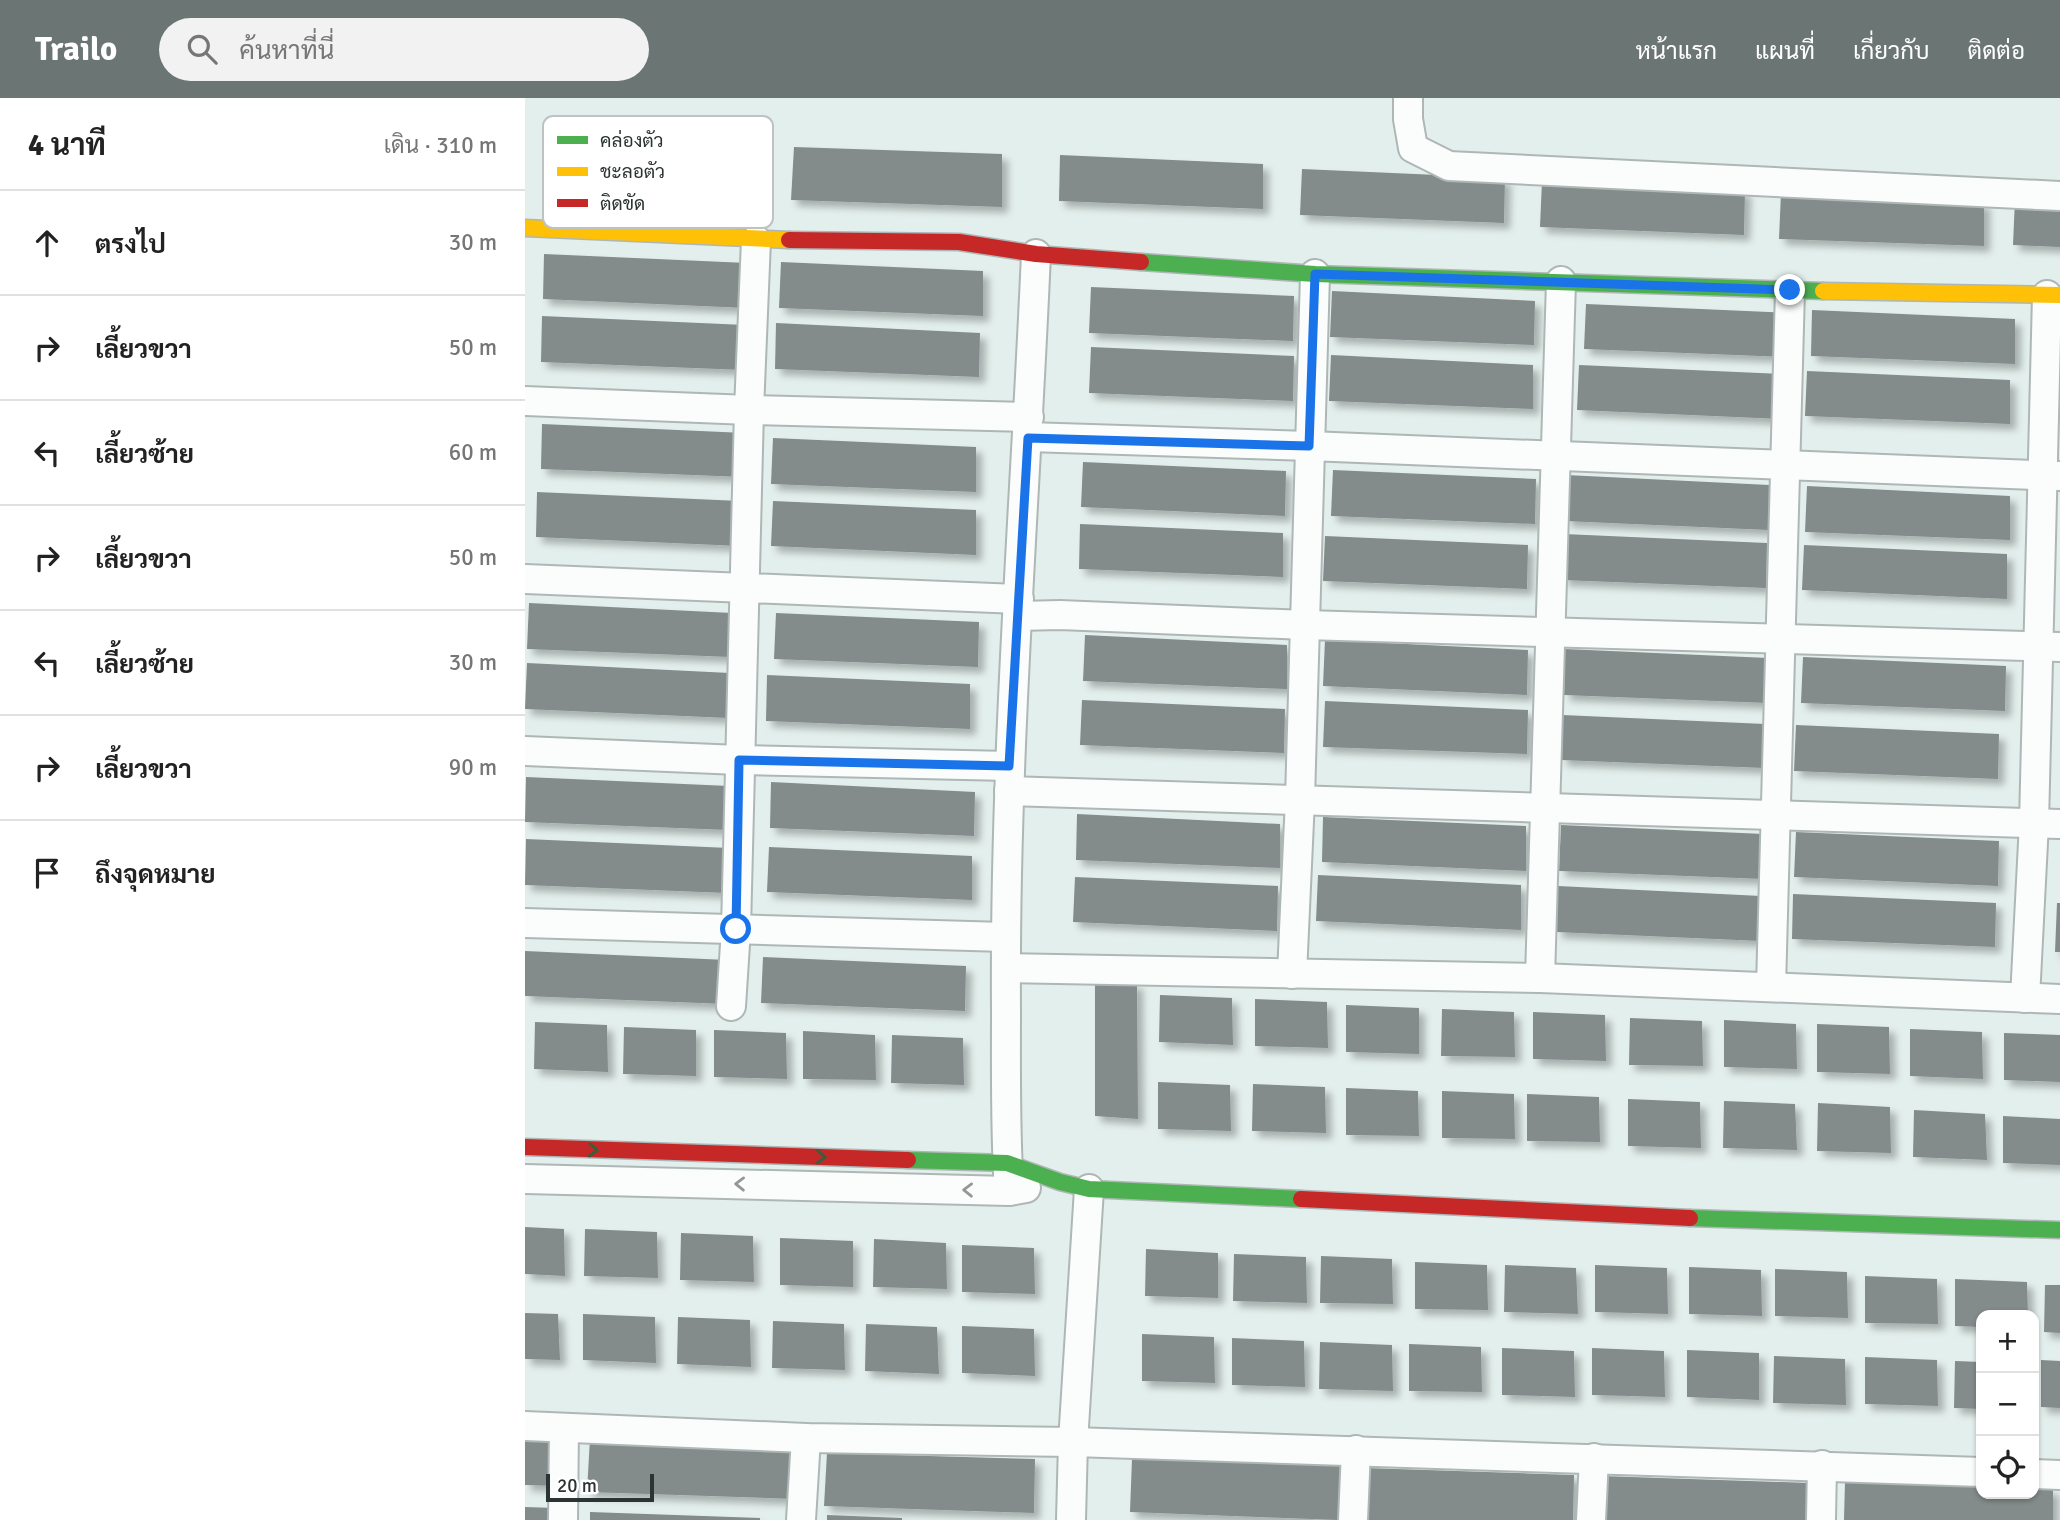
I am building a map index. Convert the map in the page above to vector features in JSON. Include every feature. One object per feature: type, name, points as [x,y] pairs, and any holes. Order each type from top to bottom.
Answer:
[{"type":"street","points":[[1408,98],[1413,148],[1449,166],[2060,196]]},
{"type":"street","points":[[525,229],[756,240],[959,242],[1036,254],[1315,274],[1790,290],[2053,295],[2047,823],[2025,998]]},
{"type":"street","points":[[731,1006],[736,929],[748,410],[756,240]]},
{"type":"street","points":[[1009,1191],[1005,937],[1009,778],[1036,254]]},
{"type":"street","points":[[1292,974],[1300,799],[1315,274]]},
{"type":"street","points":[[1540,978],[1561,281]]},
{"type":"street","points":[[1771,987],[1790,290]]},
{"type":"street","points":[[525,401],[748,410],[1309,446],[2051,476]]},
{"type":"street","points":[[525,579],[744,587],[1018,607],[1061,615],[2049,647]]},
{"type":"street","points":[[525,751],[739,760],[1300,799],[2047,823]]},
{"type":"street","points":[[525,923],[1005,937]]},
{"type":"street","points":[[1006,968],[1540,978],[2060,999]]},
{"type":"street","points":[[525,1147],[1007,1163],[1089,1189],[1644,1216],[2060,1230]]},
{"type":"street","points":[[525,1179],[1009,1191],[1060,1182]]},
{"type":"street","points":[[1071,1520],[1073,1442],[1089,1189]]},
{"type":"street","points":[[525,1426],[806,1438],[1356,1450],[1976,1472]]},
{"type":"street","points":[[563,1520],[564,1428]]},
{"type":"street","points":[[801,1520],[806,1438]]},
{"type":"street","points":[[1353,1520],[1356,1450]]},
{"type":"street","points":[[1591,1520],[1594,1458]]},
{"type":"street","points":[[1821,1520],[1822,1465]]},
{"type":"street","points":[[2039,1474],[2060,1475]]},
{"type":"building","points":[[794,147],[1002,154],[1002,207],[791,200]]},
{"type":"building","points":[[1060,155],[1263,164],[1263,209],[1059,201]]},
{"type":"building","points":[[1302,169],[1505,178],[1504,223],[1300,215]]},
{"type":"building","points":[[1542,181],[1745,190],[1744,235],[1540,227]]},
{"type":"building","points":[[1781,193],[1984,202],[1984,246],[1779,239]]},
{"type":"building","points":[[2015,199],[2060,201],[2060,247],[2013,245]]},
{"type":"building","points":[[544,254],[747,263],[747,308],[543,299]]},
{"type":"building","points":[[781,262],[983,271],[983,316],[779,308]]},
{"type":"building","points":[[1091,287],[1294,296],[1293,341],[1089,333]]},
{"type":"building","points":[[1332,291],[1535,301],[1534,345],[1330,337]]},
{"type":"building","points":[[1586,304],[1789,313],[1788,357],[1584,349]]},
{"type":"building","points":[[1812,310],[2015,319],[2015,364],[1811,356]]},
{"type":"building","points":[[542,316],[745,325],[744,370],[541,362]]},
{"type":"building","points":[[776,323],[980,333],[979,377],[775,369]]},
{"type":"building","points":[[1091,347],[1294,356],[1293,401],[1089,393]]},
{"type":"building","points":[[1331,355],[1533,365],[1533,409],[1329,401]]},
{"type":"building","points":[[1579,365],[1782,374],[1781,419],[1577,410]]},
{"type":"building","points":[[1807,371],[2010,380],[2010,424],[1805,416]]},
{"type":"building","points":[[542,424],[745,433],[744,477],[541,469]]},
{"type":"building","points":[[773,438],[976,447],[976,492],[771,484]]},
{"type":"building","points":[[1083,462],[1286,471],[1285,516],[1081,507]]},
{"type":"building","points":[[1333,470],[1536,479],[1535,524],[1331,516]]},
{"type":"building","points":[[1566,475],[1769,485],[1769,530],[1565,521]]},
{"type":"building","points":[[1807,486],[2010,496],[2010,540],[1805,532]]},
{"type":"building","points":[[537,492],[740,501],[740,546],[536,537]]},
{"type":"building","points":[[773,501],[976,510],[976,555],[771,546]]},
{"type":"building","points":[[1080,524],[1283,533],[1283,577],[1079,569]]},
{"type":"building","points":[[1564,534],[1767,543],[1766,588],[1562,580]]},
{"type":"building","points":[[1325,536],[1528,545],[1527,589],[1323,581]]},
{"type":"building","points":[[1804,545],[2007,554],[2007,599],[1802,590]]},
{"type":"building","points":[[529,603],[732,613],[731,657],[527,649]]},
{"type":"building","points":[[776,613],[979,622],[978,667],[774,659]]},
{"type":"building","points":[[1085,635],[1287,645],[1287,689],[1083,681]]},
{"type":"building","points":[[1325,640],[1528,650],[1527,695],[1323,686]]},
{"type":"building","points":[[1565,649],[1768,658],[1768,703],[1564,695]]},
{"type":"building","points":[[1803,657],[2006,666],[2005,711],[1801,703]]},
{"type":"building","points":[[527,663],[730,673],[729,718],[525,709]]},
{"type":"building","points":[[767,675],[970,684],[970,729],[766,721]]},
{"type":"building","points":[[1082,700],[1285,709],[1284,753],[1080,745]]},
{"type":"building","points":[[1325,701],[1528,710],[1527,754],[1323,747]]},
{"type":"building","points":[[1562,715],[1765,724],[1765,768],[1561,760]]},
{"type":"building","points":[[1796,725],[1999,734],[1998,779],[1794,771]]},
{"type":"building","points":[[526,777],[729,786],[729,830],[525,822]]},
{"type":"building","points":[[771,782],[975,792],[974,836],[770,828]]},
{"type":"building","points":[[1077,814],[1280,824],[1280,868],[1076,860]]},
{"type":"building","points":[[1323,817],[1526,826],[1526,871],[1322,862]]},
{"type":"building","points":[[1561,825],[1764,834],[1764,879],[1559,871]]},
{"type":"building","points":[[1796,832],[1999,841],[1998,886],[1794,877]]},
{"type":"building","points":[[526,839],[729,848],[728,893],[525,885]]},
{"type":"building","points":[[769,847],[972,856],[972,900],[767,892]]},
{"type":"building","points":[[1318,875],[1521,885],[1521,930],[1316,921]]},
{"type":"building","points":[[1075,877],[1278,886],[1277,931],[1073,922]]},
{"type":"building","points":[[1558,886],[1761,896],[1761,941],[1556,932]]},
{"type":"building","points":[[1793,894],[1996,903],[1995,947],[1792,939]]},
{"type":"building","points":[[2057,903],[2060,903],[2060,952],[2055,952]]},
{"type":"building","points":[[525,951],[727,960],[726,1004],[525,996]]},
{"type":"building","points":[[763,957],[966,966],[965,1011],[761,1003]]},
{"type":"building","points":[[1095,983],[1137,983],[1138,1119],[1095,1116]]},
{"type":"building","points":[[1160,995],[1232,998],[1233,1045],[1159,1042]]},
{"type":"building","points":[[1255,999],[1327,1002],[1328,1048],[1255,1046]]},
{"type":"building","points":[[1346,1005],[1419,1008],[1419,1054],[1346,1052]]},
{"type":"building","points":[[1442,1009],[1514,1012],[1515,1057],[1441,1056]]},
{"type":"building","points":[[1533,1012],[1605,1015],[1606,1061],[1533,1059]]},
{"type":"building","points":[[1630,1018],[1702,1021],[1703,1066],[1629,1065]]},
{"type":"building","points":[[1724,1020],[1796,1024],[1797,1069],[1724,1067]]},
{"type":"building","points":[[535,1022],[607,1025],[608,1072],[534,1069]]},
{"type":"building","points":[[1817,1024],[1889,1027],[1890,1074],[1817,1072]]},
{"type":"building","points":[[624,1027],[696,1030],[696,1076],[623,1074]]},
{"type":"building","points":[[1910,1029],[1982,1032],[1983,1079],[1910,1076]]},
{"type":"building","points":[[714,1030],[786,1033],[787,1079],[714,1077]]},
{"type":"building","points":[[803,1031],[875,1035],[876,1080],[803,1079]]},
{"type":"building","points":[[2004,1033],[2060,1035],[2060,1082],[2004,1080]]},
{"type":"building","points":[[892,1035],[963,1038],[964,1085],[891,1083]]},
{"type":"building","points":[[1158,1082],[1230,1085],[1231,1131],[1158,1129]]},
{"type":"building","points":[[1253,1084],[1325,1087],[1326,1133],[1252,1131]]},
{"type":"building","points":[[1346,1088],[1418,1091],[1419,1136],[1346,1135]]},
{"type":"building","points":[[1442,1091],[1514,1094],[1515,1139],[1442,1138]]},
{"type":"building","points":[[1527,1094],[1599,1097],[1600,1142],[1527,1141]]},
{"type":"building","points":[[1628,1099],[1700,1102],[1701,1148],[1628,1146]]},
{"type":"building","points":[[1724,1101],[1795,1104],[1797,1150],[1723,1148]]},
{"type":"building","points":[[1818,1103],[1890,1107],[1891,1153],[1817,1151]]},
{"type":"building","points":[[1914,1110],[1985,1114],[1987,1160],[1913,1157]]},
{"type":"building","points":[[2003,1116],[2060,1119],[2060,1165],[2003,1163]]},
{"type":"building","points":[[525,1227],[564,1229],[565,1276],[525,1274]]},
{"type":"building","points":[[585,1229],[657,1232],[658,1278],[584,1276]]},
{"type":"building","points":[[681,1233],[753,1236],[754,1282],[680,1280]]},
{"type":"building","points":[[780,1238],[853,1241],[853,1287],[780,1285]]},
{"type":"building","points":[[874,1239],[946,1243],[947,1289],[873,1287]]},
{"type":"building","points":[[962,1245],[1034,1248],[1035,1294],[962,1292]]},
{"type":"building","points":[[1146,1249],[1218,1253],[1218,1298],[1145,1296]]},
{"type":"building","points":[[1234,1254],[1306,1257],[1307,1303],[1233,1301]]},
{"type":"building","points":[[1321,1256],[1392,1259],[1393,1304],[1320,1303]]},
{"type":"building","points":[[1415,1262],[1487,1265],[1488,1310],[1415,1309]]},
{"type":"building","points":[[1505,1265],[1576,1268],[1578,1314],[1504,1312]]},
{"type":"building","points":[[1595,1265],[1667,1268],[1668,1314],[1595,1312]]},
{"type":"building","points":[[1689,1267],[1761,1270],[1762,1316],[1689,1314]]},
{"type":"building","points":[[1775,1269],[1847,1272],[1848,1318],[1775,1316]]},
{"type":"building","points":[[1865,1276],[1937,1279],[1938,1324],[1865,1323]]},
{"type":"building","points":[[1955,1279],[2027,1282],[2028,1310],[1976,1310],[1976,1327],[1955,1326]]},
{"type":"building","points":[[2045,1285],[2060,1285],[2060,1333],[2044,1332]]},
{"type":"building","points":[[525,1313],[558,1314],[560,1360],[525,1359]]},
{"type":"building","points":[[583,1314],[655,1317],[656,1363],[583,1360]]},
{"type":"building","points":[[678,1317],[750,1320],[751,1367],[677,1364]]},
{"type":"building","points":[[773,1321],[844,1324],[845,1370],[772,1368]]},
{"type":"building","points":[[866,1324],[937,1327],[939,1374],[865,1371]]},
{"type":"building","points":[[962,1326],[1034,1329],[1035,1376],[962,1373]]},
{"type":"building","points":[[1142,1334],[1214,1337],[1215,1383],[1142,1381]]},
{"type":"building","points":[[1232,1338],[1304,1341],[1305,1387],[1232,1385]]},
{"type":"building","points":[[1320,1342],[1392,1345],[1393,1391],[1319,1389]]},
{"type":"building","points":[[1409,1344],[1481,1347],[1482,1392],[1409,1391]]},
{"type":"building","points":[[1502,1348],[1574,1351],[1575,1397],[1502,1395]]},
{"type":"building","points":[[1592,1348],[1664,1351],[1665,1397],[1592,1395]]},
{"type":"building","points":[[1687,1350],[1759,1353],[1759,1400],[1687,1397]]},
{"type":"building","points":[[1774,1356],[1845,1359],[1846,1405],[1773,1403]]},
{"type":"building","points":[[1865,1357],[1937,1360],[1938,1406],[1865,1404]]},
{"type":"building","points":[[2041,1360],[2060,1361],[2060,1408],[2041,1407]]},
{"type":"building","points":[[1955,1361],[1976,1362],[1976,1409],[1954,1408]]},
{"type":"building","points":[[525,1432],[560,1433],[559,1486],[525,1485]]},
{"type":"building","points":[[590,1438],[798,1445],[797,1499],[587,1492]]},
{"type":"building","points":[[827,1453],[1035,1459],[1034,1513],[824,1506]]},
{"type":"building","points":[[1132,1459],[1340,1465],[1339,1520],[1130,1512]]},
{"type":"building","points":[[1366,1468],[1574,1475],[1573,1520],[1364,1520]]},
{"type":"building","points":[[1602,1476],[1810,1483],[1810,1520],[1600,1520]]},
{"type":"building","points":[[1845,1482],[1976,1487],[1976,1499],[2039,1499],[2039,1488],[2053,1489],[2053,1520],[1844,1520]]},
{"type":"building","points":[[525,1507],[555,1508],[555,1520],[525,1520]]},
{"type":"building","points":[[590,1512],[760,1518],[760,1520],[590,1520]]},
{"type":"building","points":[[827,1515],[902,1518],[902,1520],[827,1520]]},
{"type":"traffic: fast","points":[[1141,262],[1315,274],[1823,291]]},
{"type":"traffic: fast","points":[[908,1160],[1007,1163],[1089,1189],[1301,1199]]},
{"type":"traffic: fast","points":[[1690,1218],[2060,1230]]},
{"type":"traffic: slow","points":[[525,228],[789,240]]},
{"type":"traffic: slow","points":[[1823,291],[2060,295]]},
{"type":"traffic: jam","points":[[789,240],[959,242],[1036,254],[1141,262]]},
{"type":"traffic: jam","points":[[525,1147],[908,1160]]},
{"type":"traffic: jam","points":[[1301,1199],[1690,1218]]},
{"type":"route","points":[[736,929],[739,760],[1009,766],[1028,438],[1309,446],[1315,274],[1790,290]]}]
